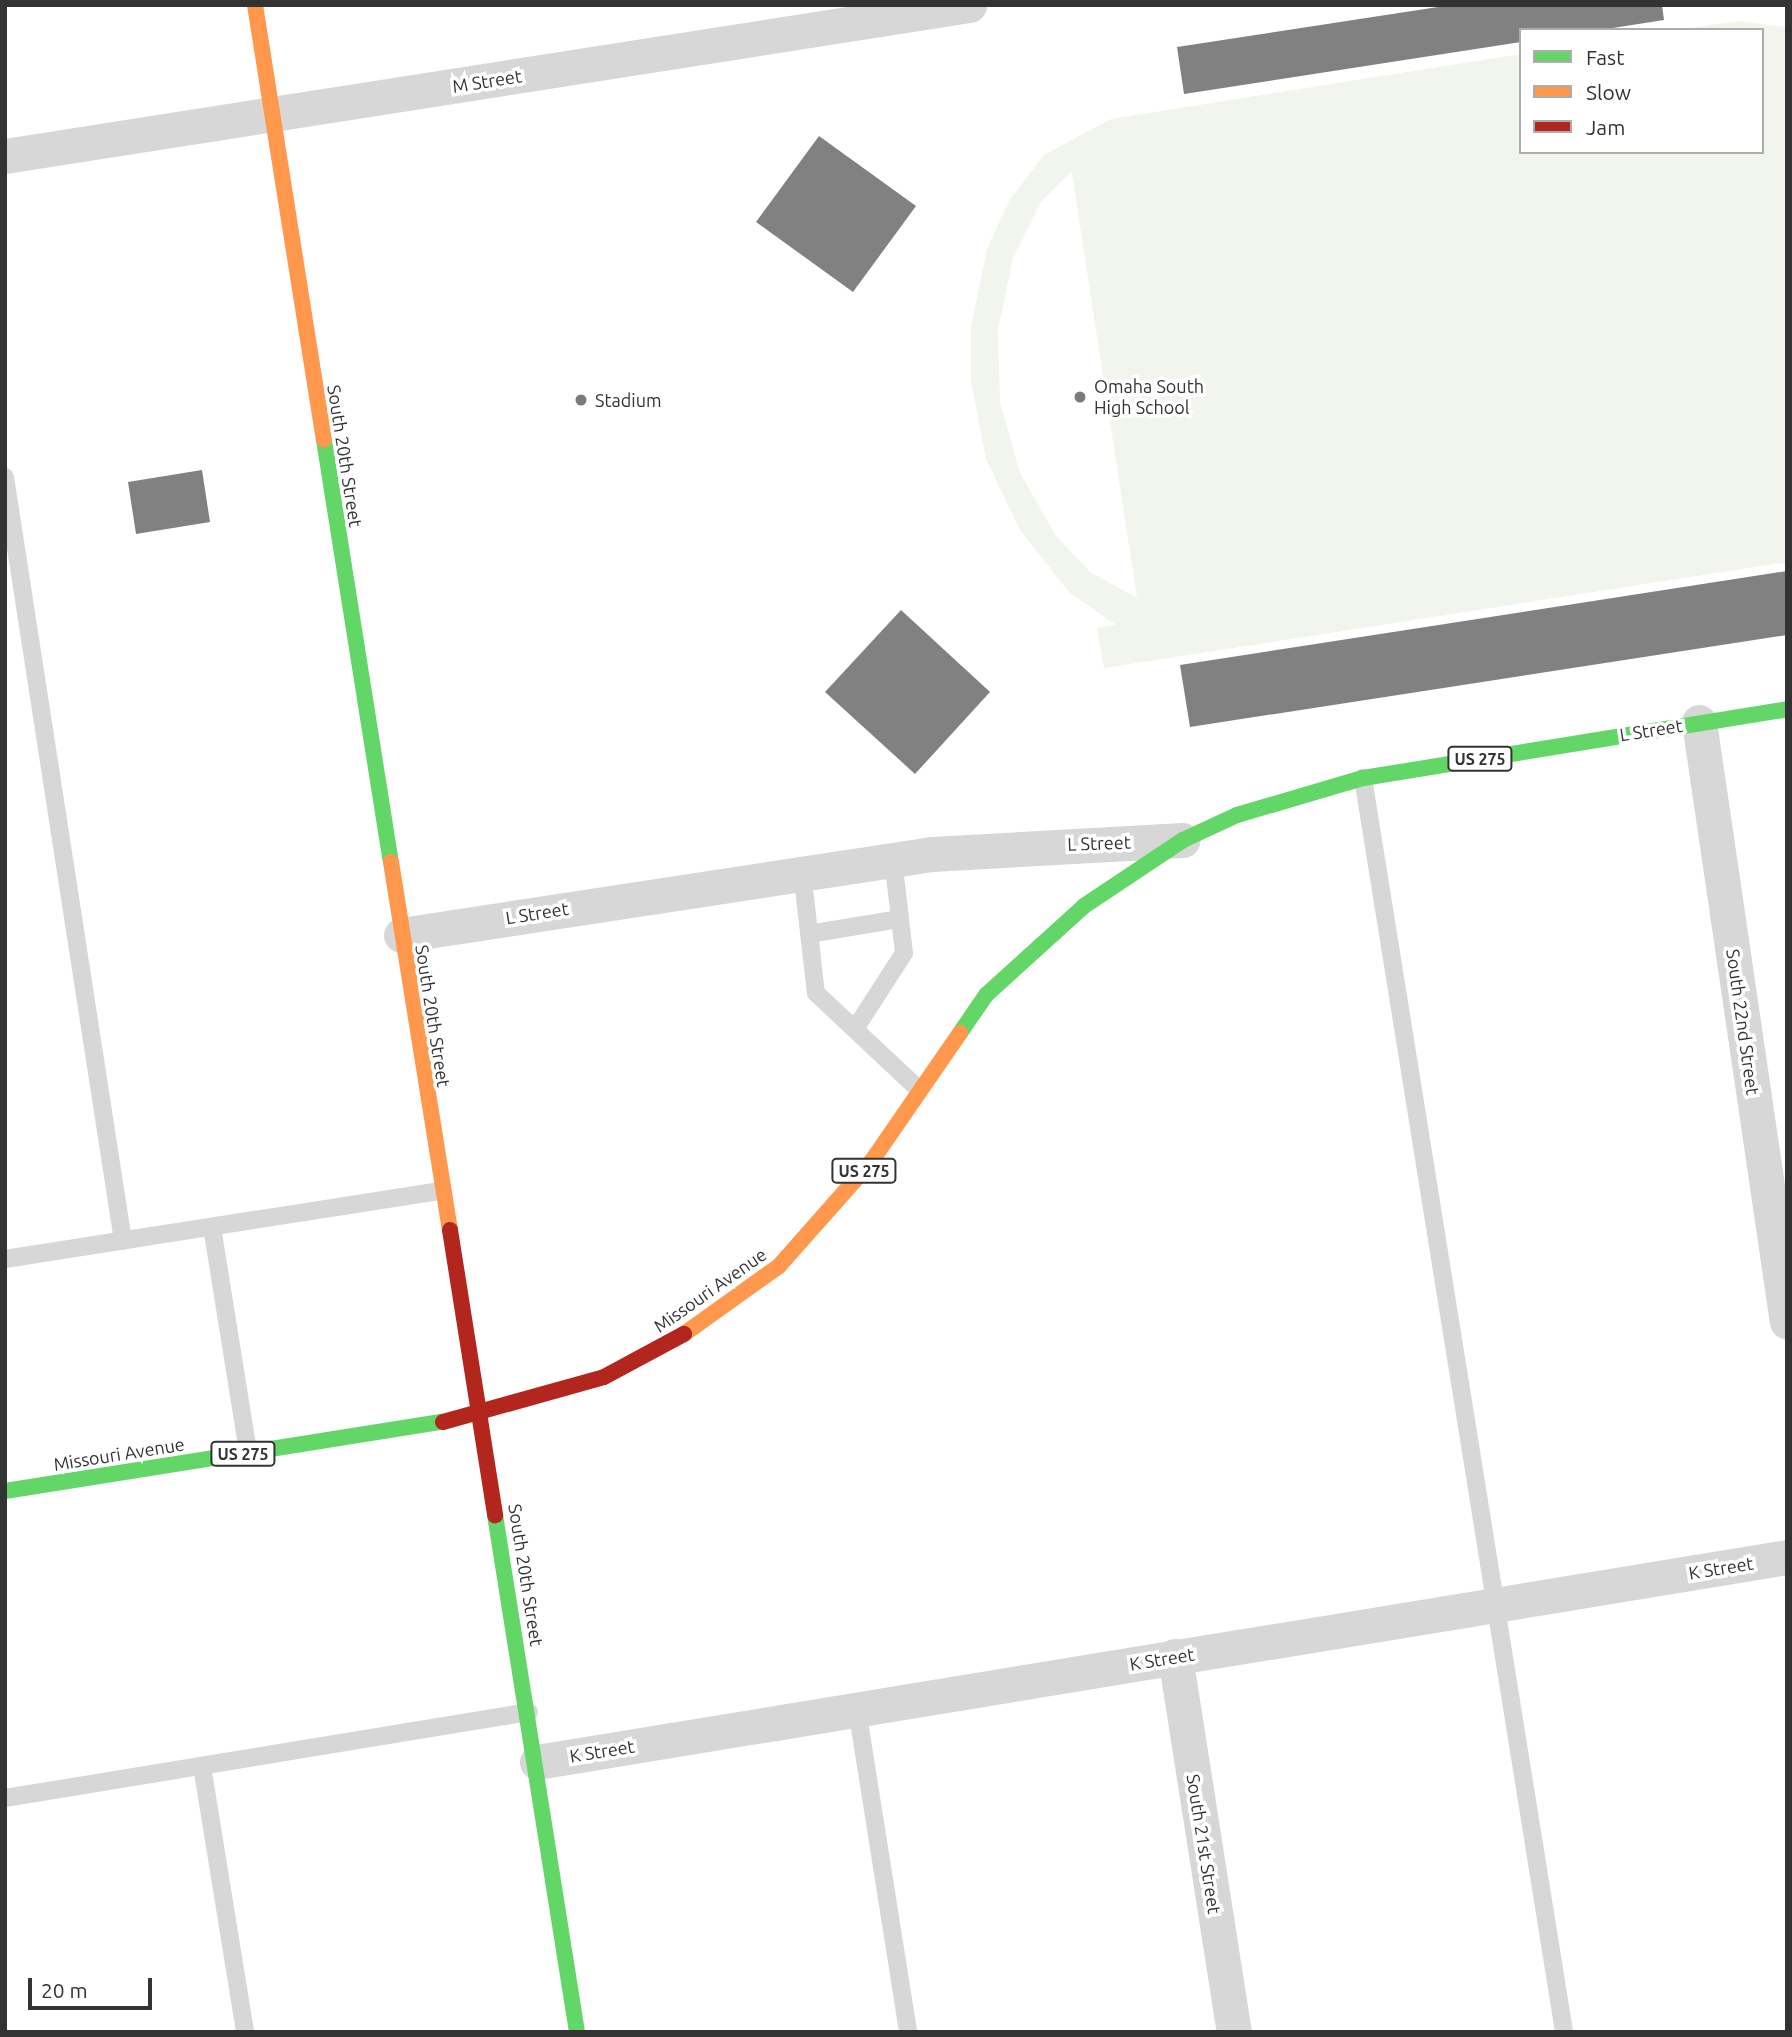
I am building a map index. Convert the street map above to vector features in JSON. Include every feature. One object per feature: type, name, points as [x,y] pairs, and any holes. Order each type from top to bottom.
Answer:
[{"type":"street","name":"South 20th Street","points":[[255,5],[441,1191],[537,1762],[577,2032]]},
{"type":"street","name":"M Street","points":[[5,156],[970,5]]},
{"type":"street","name":"L Street","points":[[401,935],[893,859],[1018,845],[1183,840],[1237,815],[1363,778],[1787,709]]},
{"type":"street","name":"South 22nd Street","points":[[1699,722],[1787,1322]]},
{"type":"street","name":"Missouri Avenue","points":[[5,1491],[480,1416],[604,1377],[668,1345],[779,1266],[828,1213],[871,1162],[918,1088],[986,995],[1034,946],[1125,874],[1183,840]]},
{"type":"street","name":"K Street","points":[[537,1762],[1787,1557]]},
{"type":"street","name":"South 21st Street","points":[[1175,1656],[1234,2032]]},
{"type":"lane","points":[[5,477],[123,1241]]},
{"type":"lane","points":[[1363,778],[1564,2032]]},
{"type":"lane","points":[[855,1029],[904,953],[893,859]]},
{"type":"lane","points":[[802,871],[816,993],[918,1088]]},
{"type":"lane","points":[[809,934],[900,919]]},
{"type":"lane","points":[[5,1259],[441,1191]]},
{"type":"lane","points":[[212,1227],[248,1453]]},
{"type":"lane","points":[[857,1709],[908,2032]]},
{"type":"lane","points":[[5,1798],[529,1712]]},
{"type":"lane","points":[[202,1766],[245,2032]]},
{"type":"shaded area","points":[[1739,21],[1787,27],[1787,562],[1104,668],[1097,628],[1116,625],[1069,592],[1020,530],[986,459],[971,381],[971,327],[987,249],[1009,201],[1044,155],[1111,119],[1519,54],[1519,154],[1764,154],[1764,28],[1690,28]],"holes":[[[1071,172],[1137,598],[1090,572],[1056,536],[1020,473],[1000,402],[998,330],[1013,258],[1040,203]]]},
{"type":"building","points":[[1451,5],[1662,5],[1664,20],[1613,28],[1519,28],[1519,42],[1184,94],[1177,47]]},
{"type":"building","points":[[819,136],[916,206],[853,292],[756,222]]},
{"type":"building","points":[[202,470],[210,522],[136,534],[128,482]]},
{"type":"building","points":[[1787,571],[1787,635],[1190,727],[1180,665]]},
{"type":"building","points":[[901,610],[990,692],[915,774],[825,692]]},
{"type":"traffic: fast","points":[[324,440],[391,862]]},
{"type":"traffic: fast","points":[[960,1033],[986,995],[1084,906],[1183,840],[1237,815],[1363,778],[1787,709]]},
{"type":"traffic: fast","points":[[5,1491],[443,1422]]},
{"type":"traffic: fast","points":[[495,1515],[577,2032]]},
{"type":"traffic: slow","points":[[255,5],[324,440]]},
{"type":"traffic: slow","points":[[391,862],[450,1230]]},
{"type":"traffic: slow","points":[[684,1334],[779,1266],[871,1162],[960,1033]]},
{"type":"traffic: jam","points":[[450,1230],[495,1515]]},
{"type":"traffic: jam","points":[[443,1422],[604,1377],[684,1334]]},
{"type":"place","name":"Omaha South High School","points":[[1080,397]]},
{"type":"place","name":"Stadium","points":[[581,400]]}]
